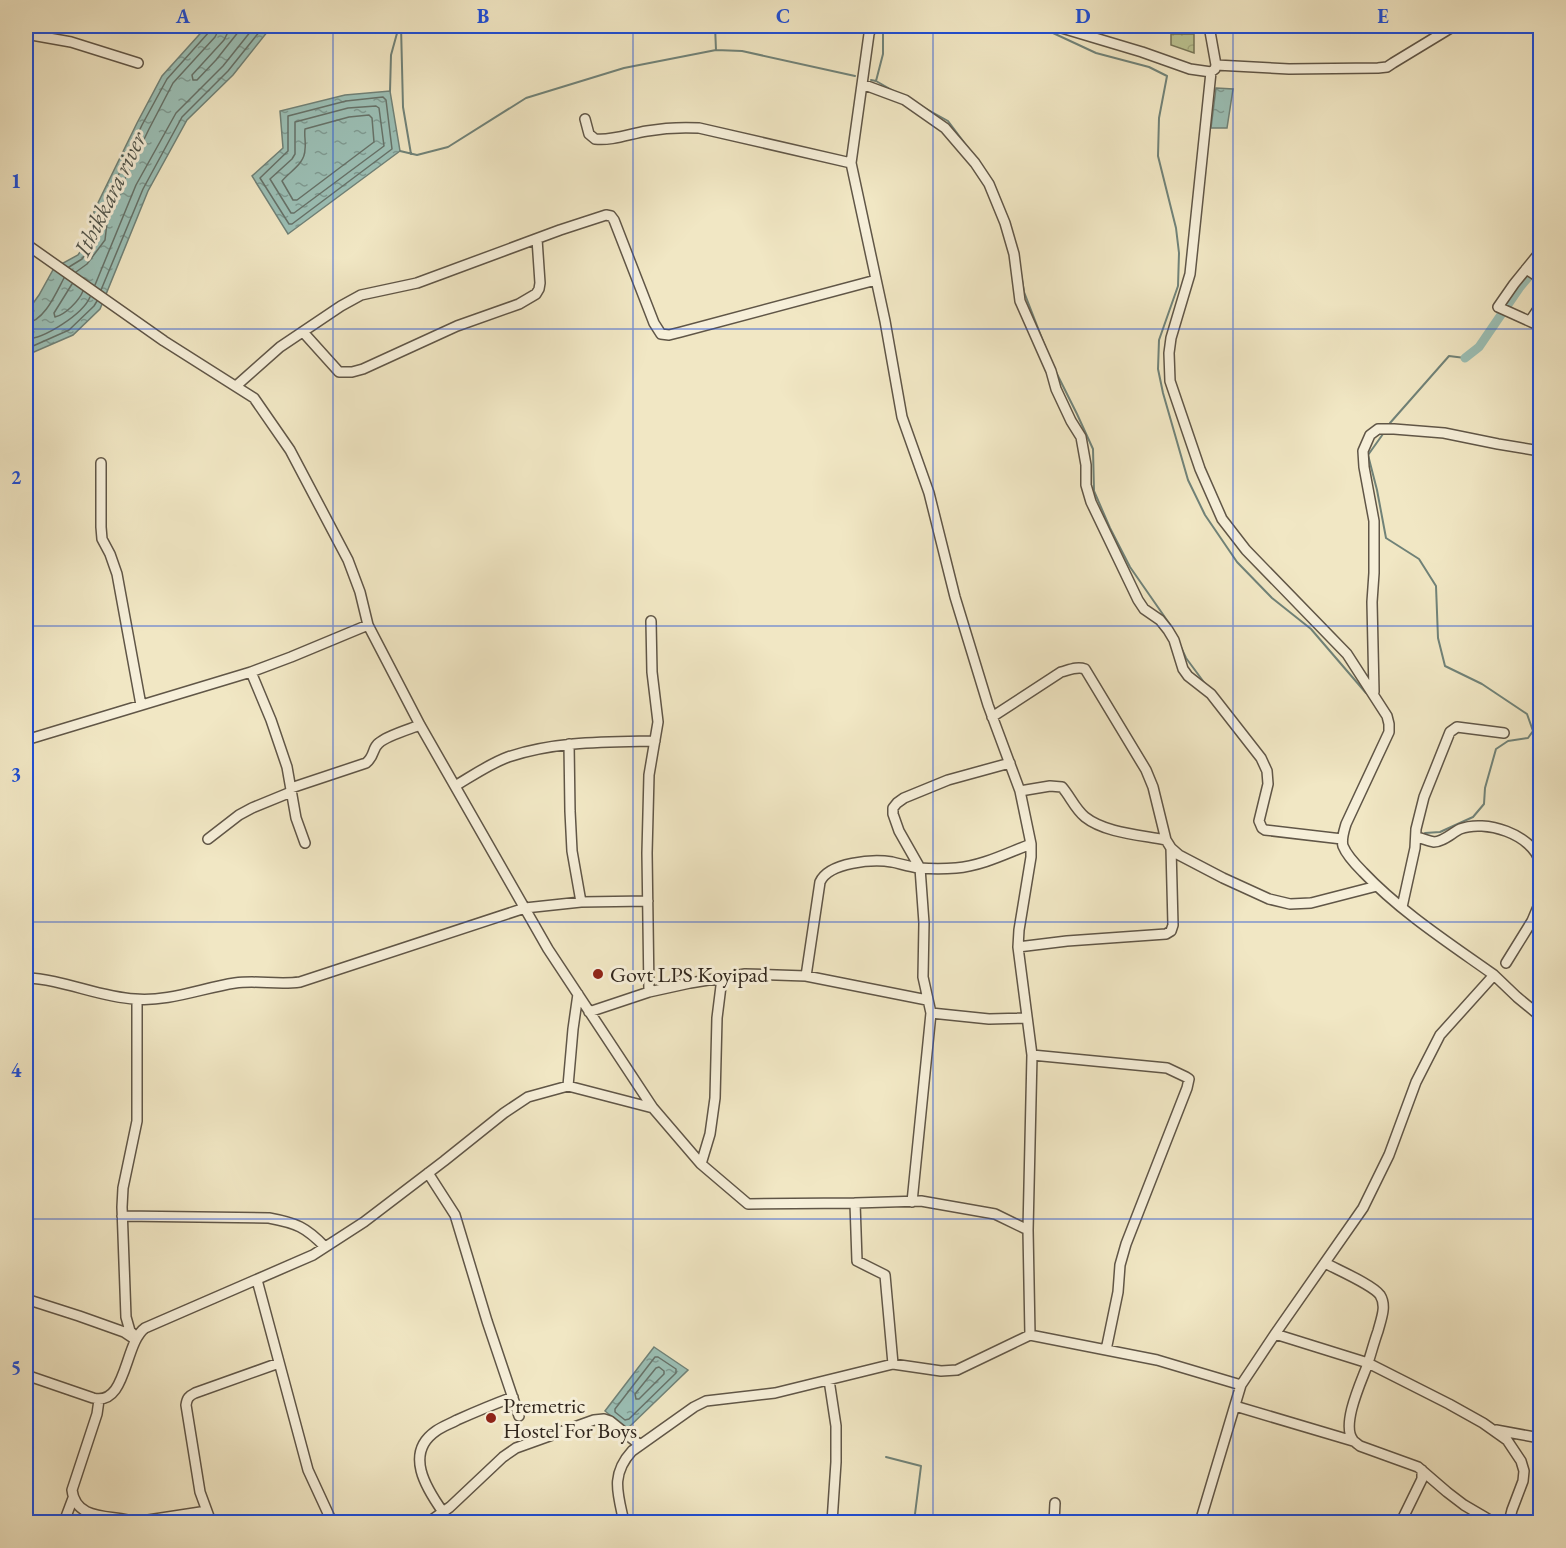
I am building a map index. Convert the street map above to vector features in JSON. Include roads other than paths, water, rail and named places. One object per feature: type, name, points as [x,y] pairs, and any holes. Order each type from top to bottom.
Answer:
[{"type":"street","points":[[872,26],[851,164],[902,417],[929,493],[955,597],[992,717],[1020,791],[1031,844],[1018,947],[1032,1055],[1028,1230],[1030,1335]]},
{"type":"street","points":[[1055,26],[1190,69],[1387,67],[1454,26]]},
{"type":"street","points":[[1209,26],[1213,69],[1190,274],[1171,338],[1170,381],[1200,469],[1222,519],[1246,550],[1347,654],[1387,716],[1389,732],[1346,824],[1342,838],[1344,849],[1377,886],[1494,975],[1540,1016]]},
{"type":"street","points":[[26,34],[71,42],[138,63]]},
{"type":"street","points":[[862,84],[905,100],[945,128],[975,163],[989,184],[1005,223],[1014,254],[1020,301],[1051,371],[1056,389],[1081,437],[1086,465],[1086,485],[1091,502],[1138,600],[1144,609],[1160,620],[1168,630],[1174,640],[1183,669],[1188,676],[1211,694],[1261,758],[1267,771],[1268,784],[1259,821],[1262,828],[1342,838]]},
{"type":"street","points":[[585,119],[589,134],[595,139],[681,127],[699,128],[851,164]]},
{"type":"street","points":[[236,386],[280,347],[361,295],[417,284],[606,215],[611,216],[614,220],[660,334],[681,332],[876,280]]},
{"type":"street","points":[[303,332],[339,372],[363,369],[457,326],[519,304],[536,294],[540,283],[537,239]]},
{"type":"street","points":[[26,244],[164,341],[254,398],[290,450],[348,560],[360,592],[368,625],[420,725],[548,949],[653,1108],[701,1164],[748,1204],[921,1201],[995,1214],[1028,1230]]},
{"type":"street","points":[[1540,252],[1498,307],[1540,326]]},
{"type":"street","points":[[1526,269],[1540,278]]},
{"type":"street","points":[[1530,321],[1540,306]]},
{"type":"street","points":[[1374,694],[1372,611],[1374,521],[1363,451],[1370,435],[1378,429],[1444,433],[1540,451]]},
{"type":"street","points":[[101,463],[100,527],[102,539],[117,574],[141,705]]},
{"type":"street","points":[[649,992],[647,853],[649,775],[658,722],[652,672],[651,621]]},
{"type":"street","points":[[26,740],[250,672],[368,625]]},
{"type":"street","points":[[992,717],[1061,672],[1081,667],[1085,669],[1146,770],[1169,844],[1173,925],[1171,931],[1166,934],[1018,947]]},
{"type":"street","points":[[250,672],[271,720],[286,767],[296,818],[305,843]]},
{"type":"street","points":[[208,839],[245,812],[291,790],[366,763],[371,759],[375,748],[381,741],[420,725]]},
{"type":"street","points":[[1402,907],[1424,797],[1450,732],[1457,728],[1504,733]]},
{"type":"street","points":[[455,786],[508,757],[569,744],[655,741]]},
{"type":"street","points":[[569,744],[572,851],[581,902]]},
{"type":"street","points":[[912,1202],[931,1013],[923,977],[924,923],[920,868],[906,846],[893,814],[893,808],[904,798],[948,780],[1010,763]]},
{"type":"street","points":[[1020,791],[1050,786],[1062,787],[1079,811],[1091,821],[1169,844],[1179,855],[1269,899],[1290,904],[1311,903],[1377,886]]},
{"type":"street","points":[[1416,837],[1433,842],[1461,829],[1476,826],[1494,827],[1514,834],[1530,846],[1540,862]]},
{"type":"street","points":[[806,976],[820,882],[822,877],[836,868],[855,863],[891,862],[920,868],[956,868],[977,865],[1031,844]]},
{"type":"street","points":[[26,978],[71,985],[119,998],[137,1000],[166,997],[235,983],[287,984],[300,982],[525,908],[581,902],[648,901]]},
{"type":"street","points":[[1506,963],[1532,921],[1540,902]]},
{"type":"street","points":[[589,1012],[649,992],[745,974],[806,976],[927,1000]]},
{"type":"street","points":[[1200,1522],[1241,1385],[1363,1208],[1389,1155],[1416,1082],[1440,1035],[1494,975]]},
{"type":"street","points":[[701,1164],[710,1134],[715,1098],[717,1018],[722,978]]},
{"type":"street","points":[[568,1086],[578,994]]},
{"type":"street","points":[[136,1338],[130,1331],[126,1317],[122,1216],[123,1188],[137,1121],[137,1000]]},
{"type":"street","points":[[931,1013],[989,1019],[1026,1018]]},
{"type":"street","points":[[1032,1055],[1167,1068],[1189,1079],[1123,1254],[1106,1350]]},
{"type":"street","points":[[26,1374],[99,1400],[110,1395],[120,1384],[136,1338],[145,1328],[314,1255],[363,1222],[528,1097],[568,1086],[653,1108]]},
{"type":"street","points":[[428,1173],[455,1215],[519,1416]]},
{"type":"street","points":[[855,1203],[856,1261],[885,1275],[893,1364]]},
{"type":"street","points":[[122,1216],[269,1218],[299,1226],[312,1233],[325,1247]]},
{"type":"street","points":[[1325,1263],[1379,1293],[1384,1304],[1368,1363],[1352,1406],[1350,1435],[1353,1441]]},
{"type":"street","points":[[257,1280],[308,1470],[332,1522]]},
{"type":"street","points":[[26,1299],[136,1338]]},
{"type":"street","points":[[1275,1334],[1368,1363],[1449,1404],[1507,1440],[1515,1450],[1524,1471],[1523,1481],[1509,1522]]},
{"type":"street","points":[[624,1522],[617,1492],[617,1477],[626,1457],[694,1407],[706,1401],[775,1393],[893,1364],[941,1371],[957,1370],[1030,1335],[1157,1360],[1241,1385]]},
{"type":"street","points":[[211,1522],[200,1492],[187,1400],[190,1395],[279,1363]]},
{"type":"street","points":[[829,1380],[837,1447],[832,1522]]},
{"type":"street","points":[[443,1512],[424,1482],[420,1459],[423,1446],[439,1429],[513,1397]]},
{"type":"street","points":[[99,1400],[97,1414],[72,1490],[75,1503],[84,1511],[135,1522],[207,1511]]},
{"type":"street","points":[[1235,1406],[1353,1441],[1360,1446],[1418,1467],[1464,1505],[1493,1522]]},
{"type":"street","points":[[429,1522],[516,1448],[588,1422],[604,1419],[610,1421],[640,1445]]},
{"type":"street","points":[[1494,1430],[1540,1438]]},
{"type":"street","points":[[1401,1522],[1422,1479],[1422,1470]]},
{"type":"street","points":[[64,1522],[73,1498]]},
{"type":"street","points":[[1054,1503],[1054,1522]]},
{"type":"water","name":"Ithikkara river","points":[[207,26],[272,26],[233,75],[187,120],[148,191],[100,309],[73,335],[34,352],[26,352],[26,313],[54,268],[78,255],[93,233],[94,211],[162,76]]},
{"type":"water","points":[[1216,88],[1233,89],[1227,128],[1211,128]]},
{"type":"water","points":[[390,91],[400,151],[288,234],[252,176],[283,148],[280,111],[345,95]]},
{"type":"water","points":[[654,1347],[688,1370],[627,1429],[605,1411]]},
{"type":"waterway","points":[[390,91],[391,55],[399,26]]},
{"type":"waterway","points":[[401,26],[403,107],[411,154]]},
{"type":"waterway","points":[[715,26],[716,50]]},
{"type":"waterway","points":[[876,81],[883,54],[883,26]]},
{"type":"waterway","points":[[1003,27],[1053,33]]},
{"type":"waterway","points":[[1052,32],[1096,53],[1149,67],[1167,76],[1159,118],[1158,156],[1176,228],[1179,253],[1178,286],[1159,340],[1158,369],[1188,480],[1205,515],[1237,562],[1272,598],[1311,629],[1366,693]]},
{"type":"waterway","points":[[400,151],[417,155],[448,147],[526,98],[624,68],[716,50],[742,51],[855,76]]},
{"type":"waterway","points":[[871,80],[897,93]]},
{"type":"waterway","points":[[921,106],[948,121],[969,149]]},
{"type":"waterway","points":[[992,180],[999,197]]},
{"type":"waterway","points":[[1465,358],[1479,347],[1520,287],[1540,263]]},
{"type":"waterway","points":[[1021,274],[1024,292],[1048,354]]},
{"type":"waterway","points":[[1390,423],[1449,356],[1465,358]]},
{"type":"waterway","points":[[1055,370],[1093,449],[1094,491],[1110,528],[1130,567],[1171,626]]},
{"type":"waterway","points":[[1383,434],[1368,455],[1386,538],[1419,559],[1436,586],[1438,638],[1445,666],[1482,684],[1527,714],[1533,731],[1528,738],[1508,741],[1496,749],[1485,788],[1484,804],[1473,817],[1440,832],[1425,833]]},
{"type":"waterway","points":[[1180,645],[1186,658],[1206,685]]},
{"type":"waterway","points":[[886,1457],[921,1466],[914,1522]]},
{"type":"place","name":"Govt LPS Koyipad","points":[[598,974]]},
{"type":"place","name":"Premetric Hostel For Boys","points":[[491,1418]]}]
